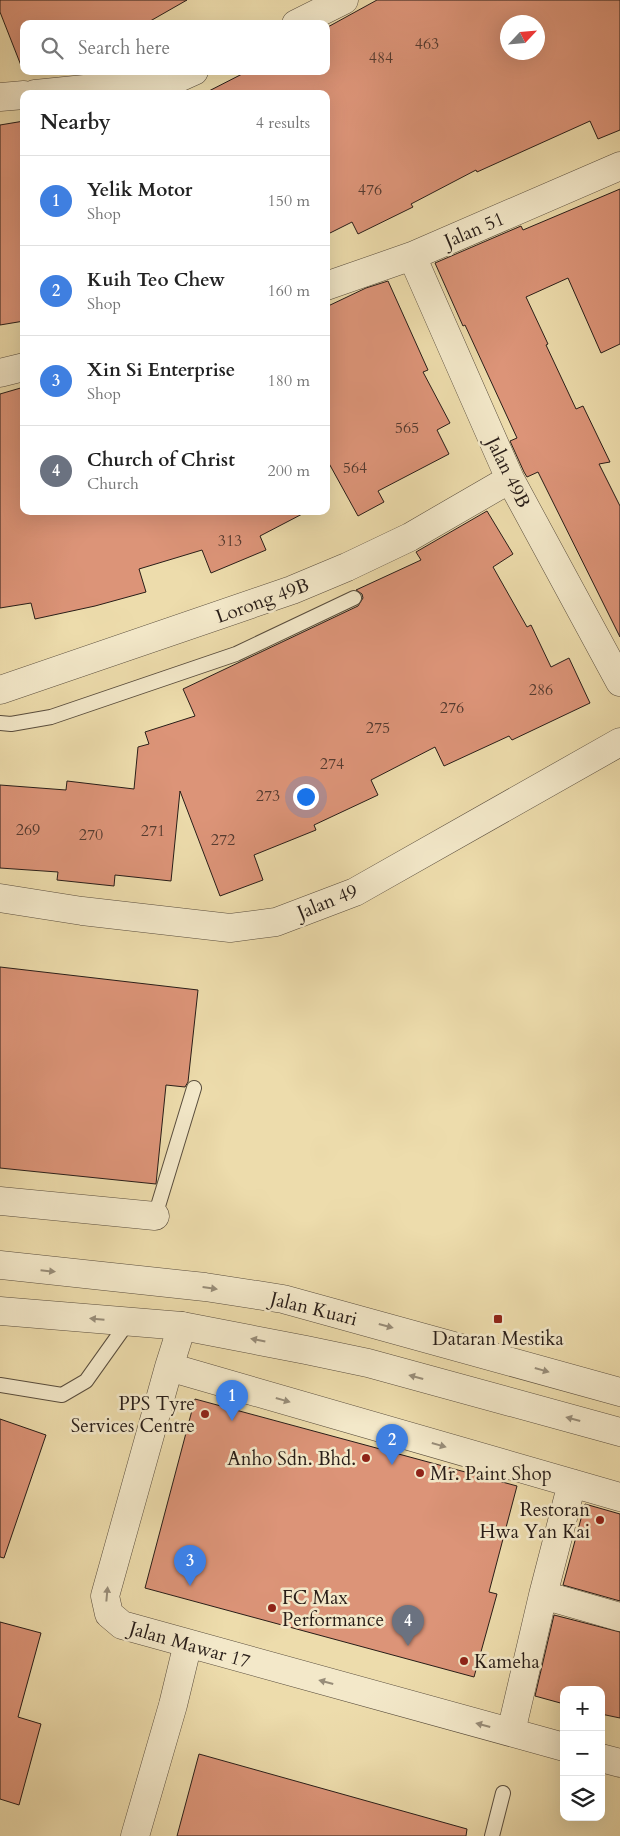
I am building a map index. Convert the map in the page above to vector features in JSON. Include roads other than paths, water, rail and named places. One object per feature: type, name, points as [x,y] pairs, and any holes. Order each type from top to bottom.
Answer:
[{"type":"street","points":[[304,20],[344,0]]},
{"type":"street","points":[[84,90],[183,82]]},
{"type":"street","points":[[0,97],[20,95]]},
{"type":"street","name":"Jalan 51","points":[[330,285],[412,256],[620,166]]},
{"type":"street","name":"Jalan 49B","points":[[412,256],[510,479],[620,682]]},
{"type":"street","points":[[0,373],[20,368]]},
{"type":"street","name":"Lorong 49B","points":[[0,690],[292,590],[347,568],[410,537],[510,479]]},
{"type":"street","name":"Jalan 49","points":[[0,898],[82,912],[230,928],[276,922],[355,892],[620,742]]},
{"type":"street","points":[[0,1201],[155,1216]]},
{"type":"street","name":"Jalan Kuari","points":[[0,1265],[206,1287],[283,1299],[620,1392]]},
{"type":"street","points":[[0,1311],[182,1326],[306,1350],[368,1363],[620,1432]]},
{"type":"street","name":"Jalan Mawar 17","points":[[182,1326],[105,1596],[109,1614],[122,1625],[560,1746]]},
{"type":"street","points":[[169,1367],[620,1497]]},
{"type":"street","points":[[511,1732],[572,1482]]},
{"type":"street","points":[[543,1596],[620,1618]]},
{"type":"street","points":[[135,1836],[173,1705],[188,1643]]},
{"type":"street","points":[[605,1759],[620,1763]]},
{"type":"lane","name":"Lorong 49B","points":[[0,723],[11,724],[50,717],[228,657],[354,598]]},
{"type":"lane","points":[[155,1216],[194,1088]]},
{"type":"lane","points":[[0,1386],[62,1395],[86,1381],[128,1322]]},
{"type":"lane","points":[[492,1836],[503,1793]]},
{"type":"place","name":"Dataran Mestika","points":[[498,1319]]},
{"type":"place","name":"PPS Tyre Services Centre","points":[[205,1414]]},
{"type":"place","name":"Yelik Motor","points":[[232,1421]]},
{"type":"place","name":"Anho Sdn. Bhd.","points":[[366,1458]]},
{"type":"place","name":"Kuih Teo Chew","points":[[392,1465]]},
{"type":"place","name":"Mr. Paint Shop","points":[[420,1473]]},
{"type":"place","name":"Restoran Hwa Yan Kai","points":[[600,1520]]},
{"type":"place","name":"Xin Si Enterprise","points":[[190,1586]]},
{"type":"place","name":"FC Max Performance","points":[[272,1608]]},
{"type":"place","name":"Church of Christ","points":[[408,1646]]},
{"type":"place","name":"Kameha","points":[[464,1661]]}]
